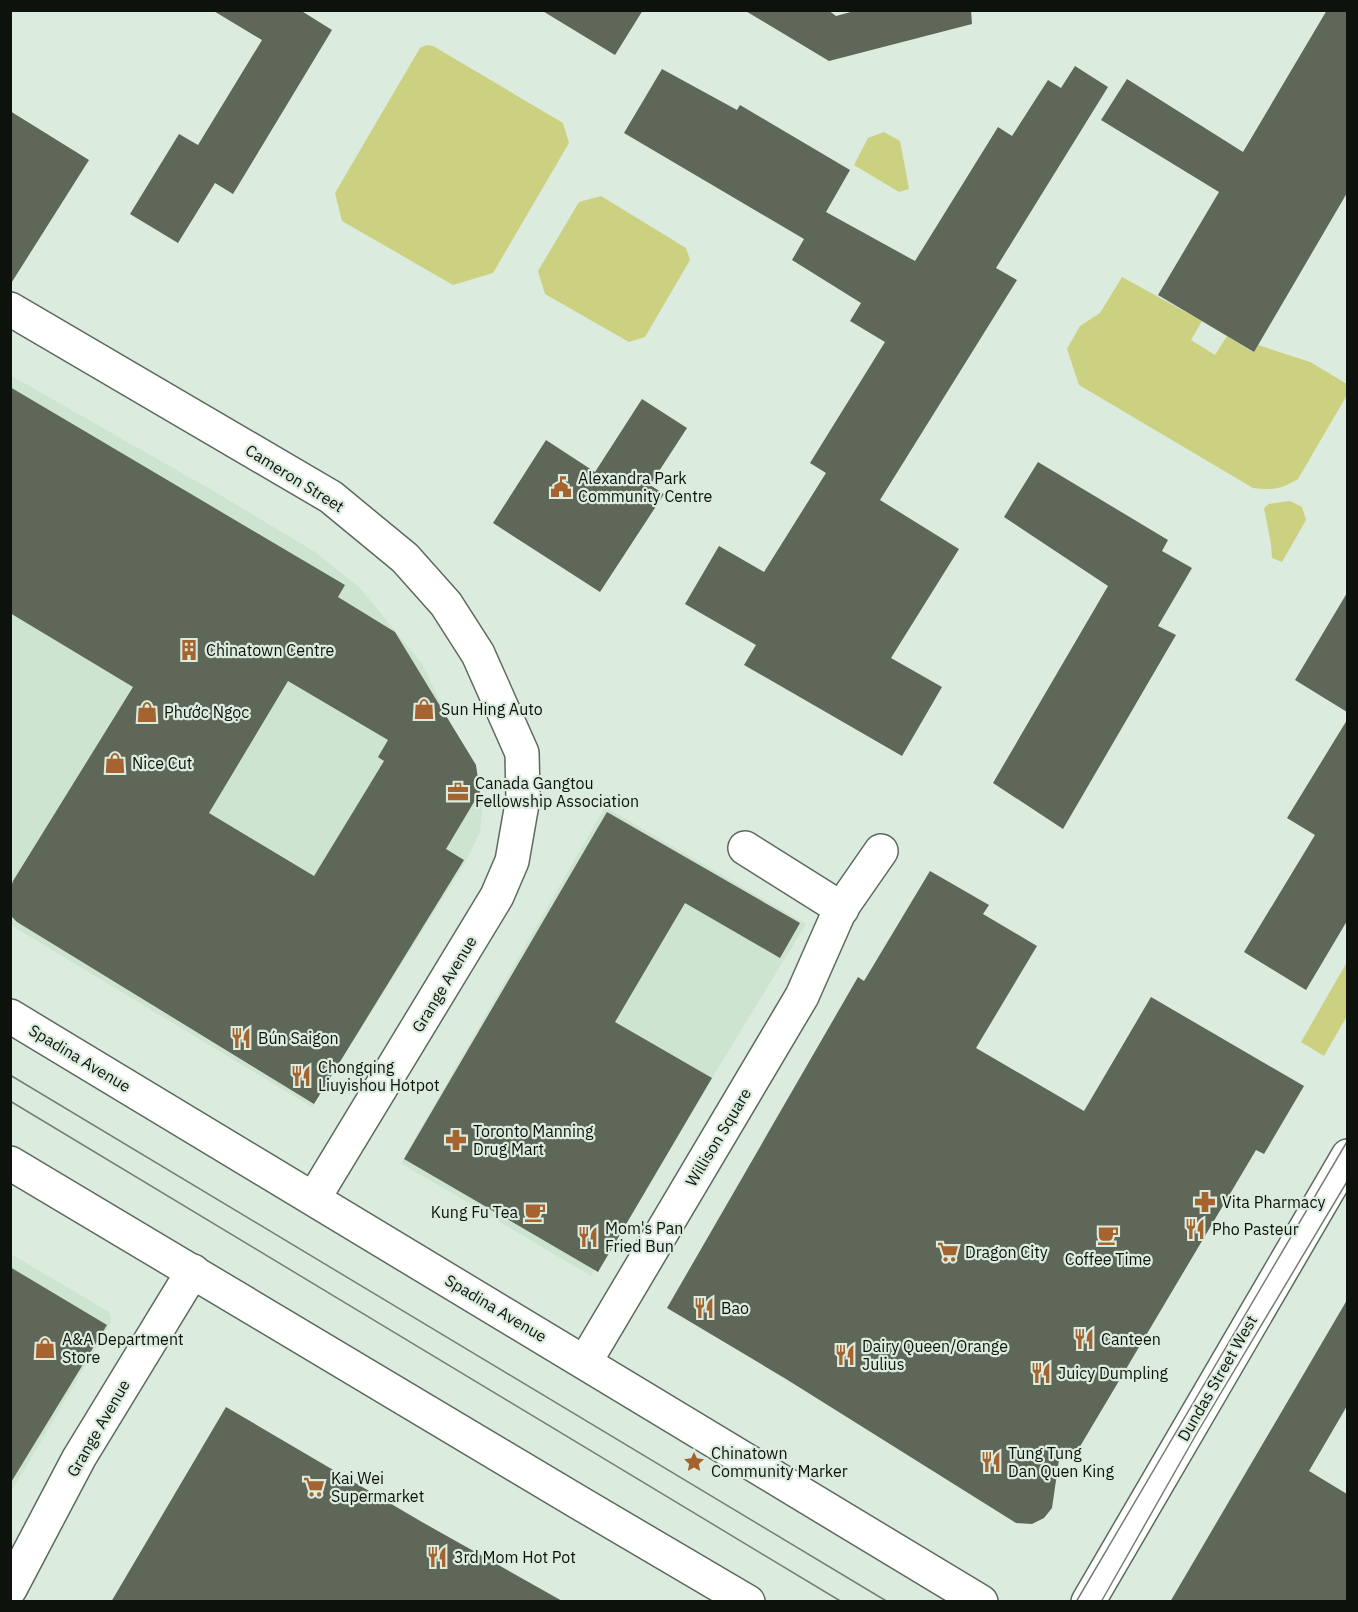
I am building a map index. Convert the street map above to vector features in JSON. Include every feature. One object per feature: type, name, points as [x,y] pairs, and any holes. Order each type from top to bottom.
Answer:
[{"type":"main road","name":"Cameron Street","points":[[10,309],[330,497],[405,558],[446,604],[478,654],[522,753]]},
{"type":"main road","name":"Grange Avenue","points":[[314,1198],[496,896],[512,861],[523,798],[522,753]]},
{"type":"main road","points":[[745,848],[842,909]]},
{"type":"main road","name":"Willison Square","points":[[585,1362],[802,996],[842,909],[881,851]]},
{"type":"main road","name":"Spadina Avenue","points":[[10,1016],[981,1602]]},
{"type":"main road","name":"Dundas Street West","points":[[1088,1602],[1347,1156]]},
{"type":"main road","points":[[10,1163],[748,1602]]},
{"type":"main road","name":"Grange Avenue","points":[[10,1589],[79,1458],[193,1271]]},
{"type":"shaded area","points":[[10,375],[315,552],[361,589],[422,664],[475,774],[483,802],[480,832],[466,861],[312,1107],[11,925]]},
{"type":"shaded area","points":[[605,807],[806,924],[591,1276],[401,1163]]},
{"type":"shaded area","points":[[11,1254],[109,1312],[111,1322],[11,1492]]},
{"type":"green space","points":[[427,45],[433,46],[563,123],[569,143],[493,273],[453,285],[342,221],[335,193],[420,48]]},
{"type":"green space","points":[[884,132],[900,141],[909,189],[899,192],[854,165],[868,138]]},
{"type":"green space","points":[[601,196],[686,248],[690,260],[645,337],[629,342],[545,294],[538,271],[579,202]]},
{"type":"green space","points":[[1122,277],[1202,321],[1191,340],[1215,355],[1227,336],[1253,352],[1258,345],[1310,362],[1347,384],[1347,395],[1298,479],[1276,488],[1253,488],[1079,385],[1067,349],[1080,326],[1100,313]]},
{"type":"green space","points":[[1290,501],[1302,507],[1306,520],[1282,562],[1272,558],[1264,508],[1269,504]]},
{"type":"green space","points":[[1347,962],[1347,1016],[1324,1056],[1301,1042]]},
{"type":"building","points":[[212,10],[300,10],[332,30],[233,194],[215,183],[178,243],[130,214],[179,134],[198,145],[262,40]]},
{"type":"building","points":[[541,10],[643,10],[615,55]]},
{"type":"building","points":[[744,10],[828,10],[836,16],[858,10],[971,10],[972,24],[829,61]]},
{"type":"building","points":[[1327,10],[1347,10],[1347,193],[1254,352],[1158,295],[1219,192],[1101,120],[1127,79],[1243,152]]},
{"type":"building","points":[[1075,66],[1108,87],[996,268],[1017,280],[880,500],[959,549],[891,658],[942,687],[902,756],[744,665],[756,645],[685,604],[719,546],[764,572],[826,473],[810,463],[885,342],[850,321],[861,303],[792,260],[804,239],[624,133],[662,69],[737,110],[740,105],[850,170],[826,212],[915,261],[998,127],[1012,136],[1048,80],[1061,88]]},
{"type":"building","points":[[10,111],[89,160],[10,285]]},
{"type":"building","points":[[10,387],[345,585],[338,597],[395,632],[476,765],[480,792],[446,849],[464,860],[314,1104],[17,922],[10,915],[10,890],[13,881],[133,687],[10,613]],"holes":[[[288,681],[388,740],[378,757],[384,761],[314,876],[209,813]]]},
{"type":"building","points":[[642,399],[687,428],[650,485],[664,494],[600,592],[493,523],[546,440],[595,472]]},
{"type":"building","points":[[1038,462],[1168,540],[1162,551],[1192,568],[1158,626],[1176,635],[1063,829],[993,783],[1108,586],[1004,517]]},
{"type":"building","points":[[1347,593],[1347,712],[1295,680]]},
{"type":"building","points":[[1347,720],[1347,921],[1306,990],[1244,952],[1315,835],[1287,818]]},
{"type":"building","points":[[607,812],[800,923],[780,958],[685,903],[615,1022],[712,1078],[598,1272],[404,1159]]},
{"type":"building","name":"Dragon City","points":[[930,871],[989,905],[983,914],[1037,946],[976,1048],[1084,1111],[1151,997],[1304,1086],[1264,1154],[1256,1150],[1072,1460],[1060,1453],[1052,1508],[1044,1518],[1032,1524],[1016,1523],[786,1379],[667,1308],[858,977],[864,981]]},
{"type":"building","points":[[10,1267],[107,1325],[10,1484]]},
{"type":"building","points":[[1347,1300],[1347,1406],[1309,1471],[1347,1494],[1347,1602],[1170,1602]]},
{"type":"building","points":[[226,1407],[422,1522],[564,1602],[111,1602]]},
{"type":"tram line","points":[[10,1075],[888,1602]]},
{"type":"tram line","points":[[10,1101],[842,1602]]},
{"type":"tram line","points":[[1076,1602],[1348,1140]]},
{"type":"tram line","points":[[1101,1602],[1197,1433],[1348,1180]]},
{"type":"place","name":"Alexandra Park Community Centre","points":[[561,487]]},
{"type":"place","name":"Chinatown Centre","points":[[189,650]]},
{"type":"place","name":"Sun Hing Auto","points":[[424,709]]},
{"type":"place","name":"Phước Ngọc","points":[[147,712]]},
{"type":"place","name":"Nice Cut","points":[[115,763]]},
{"type":"place","name":"Canada Gangtou Fellowship Association","points":[[458,792]]},
{"type":"place","name":"Bún Saigon","points":[[241,1038]]},
{"type":"place","name":"Chongqing Liuyishou Hotpot","points":[[301,1076]]},
{"type":"place","name":"Toronto Manning Drug Mart","points":[[456,1140]]},
{"type":"place","name":"Vita Pharmacy","points":[[1205,1202]]},
{"type":"place","name":"Kung Fu Tea","points":[[535,1212]]},
{"type":"place","name":"Pho Pasteur","points":[[1195,1229]]},
{"type":"place","name":"Coffee Time","points":[[1108,1235]]},
{"type":"place","name":"Mom's Pan Fried Bun","points":[[588,1237]]},
{"type":"place","name":"Dragon City","points":[[948,1252]]},
{"type":"place","name":"Bao","points":[[704,1308]]},
{"type":"place","name":"Canteen","points":[[1084,1339]]},
{"type":"place","name":"A&A Department Store","points":[[45,1348]]},
{"type":"place","name":"Dairy Queen/Orange Julius","points":[[845,1355]]},
{"type":"place","name":"Juicy Dumpling","points":[[1041,1373]]},
{"type":"place","name":"Chinatown Community Marker","points":[[694,1462]]},
{"type":"place","name":"Tung Tung Dan Quen King","points":[[991,1462]]},
{"type":"place","name":"Kai Wei Supermarket","points":[[314,1487]]},
{"type":"place","name":"3rd Mom Hot Pot","points":[[437,1557]]}]
